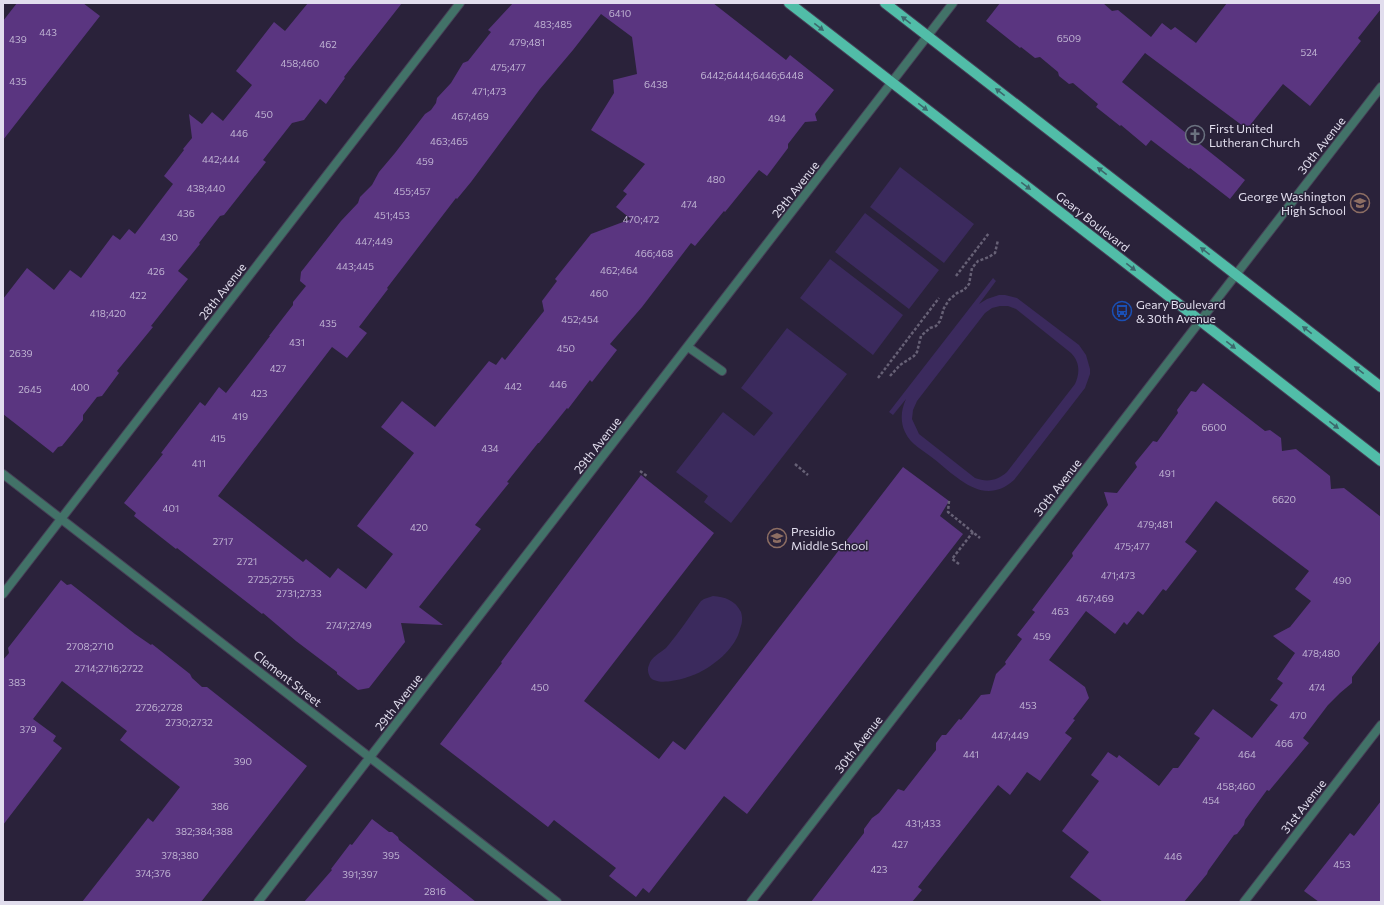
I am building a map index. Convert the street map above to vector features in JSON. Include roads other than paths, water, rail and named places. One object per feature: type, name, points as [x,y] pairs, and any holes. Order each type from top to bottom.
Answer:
[{"type":"main road","name":"Geary Boulevard","points":[[789,3],[1381,461]]},
{"type":"main road","points":[[885,3],[1381,387]]},
{"type":"street","name":"28th Avenue","points":[[3,594],[460,3]]},
{"type":"street","name":"29th Avenue","points":[[258,902],[953,3]]},
{"type":"street","name":"30th Avenue","points":[[751,902],[1381,87]]},
{"type":"street","points":[[688,346],[722,371]]},
{"type":"street","name":"Clement Street","points":[[3,474],[558,902]]},
{"type":"street","name":"31st Avenue","points":[[1244,902],[1381,725]]},
{"type":"place","name":"First United Lutheran Church","points":[[1195,135]]},
{"type":"place","name":"George Washington High School","points":[[1360,203]]},
{"type":"place","name":"Geary Boulevard & 30th Avenue","points":[[1122,311]]},
{"type":"place","name":"Presidio Middle School","points":[[777,538]]}]
